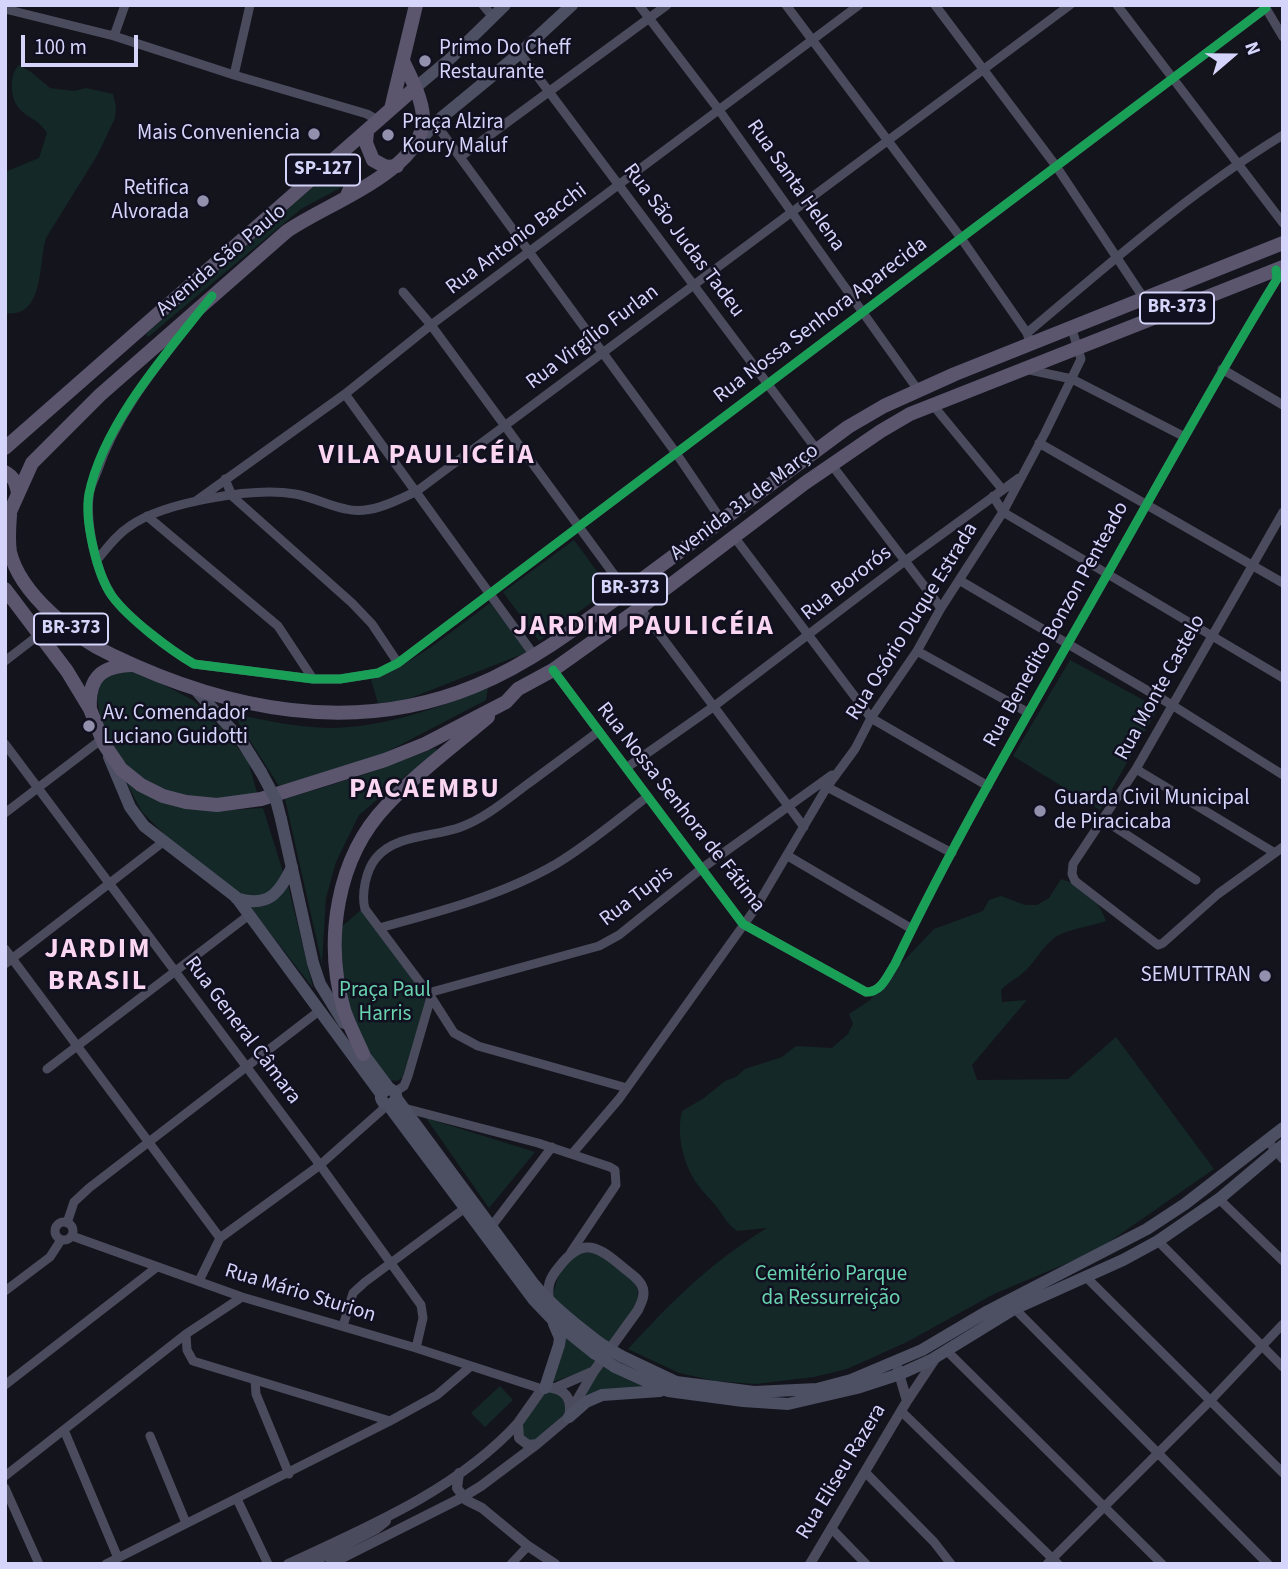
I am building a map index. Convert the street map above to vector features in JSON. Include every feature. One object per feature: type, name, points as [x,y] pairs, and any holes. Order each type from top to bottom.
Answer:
[{"type":"main road","points":[[416,5],[396,106],[412,104],[422,112]]},
{"type":"main road","name":"Avenida São Paulo","points":[[5,448],[452,57],[505,5]]},
{"type":"main road","name":"Avenida São Paulo","points":[[18,493],[32,463],[40,454],[100,395],[212,296],[302,220],[376,181],[397,166],[435,123],[520,54],[572,5]]},
{"type":"main road","points":[[403,61],[422,112],[423,125],[413,150]]},
{"type":"main road","points":[[367,132],[366,143],[373,160],[386,167],[397,166]]},
{"type":"main road","points":[[341,155],[352,166],[354,173],[347,196]]},
{"type":"main road","name":"Avenida 31 de Março","points":[[193,687],[248,704],[315,713],[375,712],[407,707],[476,686],[566,635],[817,450],[884,406],[1028,338],[1071,326],[1283,243]]},
{"type":"main road","name":"Avenida 31 de Março","points":[[103,741],[121,769],[141,785],[163,796],[186,802],[226,804],[261,799],[385,760],[425,744],[506,702],[523,686],[553,670],[735,538],[831,464],[881,431],[932,404],[1280,269]]},
{"type":"main road","points":[[831,464],[831,457],[850,435],[851,430],[848,428]]},
{"type":"main road","points":[[796,466],[798,475],[805,483]]},
{"type":"main road","points":[[5,472],[11,475],[16,483],[18,493]]},
{"type":"main road","name":"SP-127","points":[[8,519],[18,493]]},
{"type":"main road","name":"BR-373","points":[[8,519],[10,554],[28,586],[50,611],[103,651],[193,687]]},
{"type":"main road","name":"BR-373","points":[[5,589],[67,671],[90,709],[103,741]]},
{"type":"main road","points":[[534,655],[524,667],[493,682],[493,692],[502,696],[523,686],[570,647],[572,643],[566,635]]},
{"type":"main road","points":[[90,709],[93,684],[102,672],[133,665]]},
{"type":"main road","points":[[193,687],[241,740],[276,800],[304,930],[320,984],[391,1099],[465,1208],[533,1299],[553,1320],[668,1391]]},
{"type":"main road","points":[[363,1054],[345,1012],[337,980],[334,949],[336,918],[352,858],[368,829],[387,805],[506,702]]},
{"type":"main road","points":[[103,741],[130,807],[144,825],[236,897],[319,1011],[391,1099],[533,1283],[597,1348]]},
{"type":"main road","points":[[236,897],[250,902],[271,897],[282,887],[292,867]]},
{"type":"main road","points":[[618,1361],[676,1382],[754,1392],[817,1389],[898,1368],[922,1350],[1012,1305],[1147,1229],[1185,1204],[1283,1128]]},
{"type":"main road","points":[[570,1414],[586,1402],[603,1395],[668,1391],[788,1404],[830,1396],[942,1353],[1012,1305],[1123,1260],[1158,1241],[1280,1152]]},
{"type":"main road","points":[[544,1391],[559,1345],[558,1331],[553,1320]]},
{"type":"street","points":[[114,36],[125,5]]},
{"type":"street","points":[[234,75],[250,5]]},
{"type":"street","points":[[483,5],[493,17]]},
{"type":"street","name":"Rua Santa Helena","points":[[639,5],[719,110],[918,390]]},
{"type":"street","points":[[460,157],[667,5]]},
{"type":"street","points":[[786,5],[961,238],[1028,338],[1117,257],[1237,163],[1283,135]]},
{"type":"street","name":"Rua Antonio Bacchi","points":[[195,501],[345,394],[431,325],[859,5]]},
{"type":"street","points":[[935,5],[1056,166],[1143,297]]},
{"type":"street","name":"Rua Virgílio Furlan","points":[[97,561],[122,531],[148,516],[195,501],[272,492],[297,494],[347,510],[363,511],[397,501],[417,491],[1070,5]]},
{"type":"street","points":[[1117,5],[1283,223]]},
{"type":"street","points":[[1265,6],[1283,37]]},
{"type":"street","name":"Rua Nossa Senhora Aparecida","points":[[212,296],[155,367],[112,432],[88,495],[90,527],[97,561],[111,594],[124,610],[180,656],[194,664],[313,679],[358,678],[377,673],[398,663],[1265,6]]},
{"type":"street","points":[[5,9],[114,36],[367,114],[379,121]]},
{"type":"street","name":"Rua São Judas Tadeu","points":[[520,54],[817,450]]},
{"type":"street","points":[[435,123],[676,453],[722,521]]},
{"type":"street","name":"Rua Benedito Bonzon Penteado","points":[[866,992],[880,988],[895,964],[1027,712],[1108,573],[1183,436],[1277,279],[1280,269]]},
{"type":"street","points":[[403,292],[431,325],[626,592]]},
{"type":"street","points":[[1071,326],[1079,347]]},
{"type":"street","name":"Rua Osório Duque Estrada","points":[[572,1154],[627,1088],[743,925],[788,856],[827,787],[917,651],[941,608],[1003,512],[1072,379],[1081,359],[1079,347]]},
{"type":"street","points":[[1025,369],[1072,379],[1183,436]]},
{"type":"street","points":[[1222,369],[1283,405]]},
{"type":"street","points":[[345,394],[534,655]]},
{"type":"street","points":[[932,404],[1002,489]]},
{"type":"street","points":[[1039,443],[1283,583]]},
{"type":"street","points":[[831,464],[941,608]]},
{"type":"street","name":"Rua Bororós","points":[[626,768],[713,707],[1020,477]]},
{"type":"street","points":[[225,479],[232,496],[372,624],[398,663]]},
{"type":"street","points":[[993,496],[1003,512],[1283,678]]},
{"type":"street","name":"Rua Monte Castelo","points":[[1279,850],[1218,894],[1164,943],[1158,945],[1075,881],[1072,874],[1073,864],[1136,769],[1283,512]]},
{"type":"street","points":[[148,516],[278,626],[313,679]]},
{"type":"street","points":[[735,538],[871,718],[988,786]]},
{"type":"street","points":[[959,580],[1172,705],[1283,775]]},
{"type":"street","points":[[640,608],[804,827]]},
{"type":"street","points":[[5,661],[40,634]]},
{"type":"street","points":[[917,651],[1027,712]]},
{"type":"street","name":"Rua Nossa Senhora de Fátima","points":[[553,670],[743,925],[866,992]]},
{"type":"street","points":[[598,732],[485,816],[460,827],[411,839],[386,850],[375,859],[363,900],[365,909],[454,1033],[478,1046],[627,1088]]},
{"type":"street","points":[[5,813],[103,741]]},
{"type":"street","name":"Rua General Câmara","points":[[5,744],[320,1165],[421,1305],[423,1318],[416,1348]]},
{"type":"street","points":[[1136,769],[1279,850]]},
{"type":"street","name":"Rua Tupis","points":[[429,995],[598,947],[619,935],[701,869],[786,806],[839,771]]},
{"type":"street","points":[[827,787],[952,853]]},
{"type":"street","points":[[379,928],[427,915],[537,874],[559,863],[647,797]]},
{"type":"street","points":[[1104,820],[1196,880]]},
{"type":"street","points":[[9,961],[163,842]]},
{"type":"street","points":[[788,856],[912,929]]},
{"type":"street","points":[[47,1069],[249,915]]},
{"type":"street","points":[[5,949],[9,961],[77,1045],[220,1238]]},
{"type":"street","points":[[199,1281],[220,1238],[320,1165],[382,1110],[404,1086],[429,995]]},
{"type":"street","points":[[67,1223],[78,1198],[319,1011]]},
{"type":"street","points":[[391,1099],[552,1147],[615,1170],[616,1185],[550,1278],[547,1285],[549,1301]]},
{"type":"street","points":[[1267,1140],[1280,1152]]},
{"type":"street","points":[[491,1227],[552,1147]]},
{"type":"street","points":[[1219,1199],[1283,1261]]},
{"type":"street","points":[[344,1326],[353,1293],[465,1208]]},
{"type":"street","points":[[60,1223],[67,1223],[72,1226],[72,1236],[61,1240],[56,1236],[56,1227],[60,1223]]},
{"type":"street","name":"Rua Mário Sturion","points":[[72,1236],[242,1297],[416,1348],[544,1391]]},
{"type":"street","points":[[5,1291],[50,1257],[61,1240]]},
{"type":"street","points":[[1158,1241],[1283,1367]]},
{"type":"street","points":[[330,1564],[481,1486],[537,1444],[570,1414],[594,1371],[643,1299],[643,1290],[634,1276],[605,1252],[587,1247],[571,1252]]},
{"type":"street","points":[[5,1385],[157,1266]]},
{"type":"street","points":[[1085,1276],[1283,1473]]},
{"type":"street","points":[[533,1283],[550,1278]]},
{"type":"street","points":[[5,1476],[186,1334],[242,1297]]},
{"type":"street","points":[[1012,1305],[1268,1564]]},
{"type":"street","points":[[904,1406],[1052,1562],[1104,1505],[1211,1400],[1283,1324]]},
{"type":"street","points":[[186,1334],[187,1350],[193,1361],[390,1422]]},
{"type":"street","points":[[942,1353],[1104,1505],[1162,1564]]},
{"type":"street","name":"Rua Eliseu Razera","points":[[810,1564],[904,1406],[942,1353]]},
{"type":"street","points":[[106,1564],[390,1422],[437,1395],[471,1366]]},
{"type":"street","name":"Rua Eliseu Razera","points":[[898,1368],[904,1406]]},
{"type":"street","points":[[288,1564],[402,1508],[459,1473],[500,1443],[544,1391],[594,1371]]},
{"type":"street","points":[[255,1380],[257,1394],[289,1474]]},
{"type":"street","points":[[544,1391],[563,1391],[569,1398],[570,1414]]},
{"type":"street","points":[[518,1423],[517,1432],[522,1442],[528,1445],[537,1444]]},
{"type":"street","points":[[64,1430],[118,1558]]},
{"type":"street","points":[[150,1436],[186,1524]]},
{"type":"street","points":[[865,1472],[934,1542],[951,1564]]},
{"type":"street","points":[[459,1473],[457,1488],[463,1497],[482,1508],[528,1546],[555,1564]]},
{"type":"street","points":[[481,1486],[479,1493],[482,1508]]},
{"type":"street","points":[[5,1488],[39,1564]]},
{"type":"street","points":[[237,1499],[268,1564]]},
{"type":"street","points":[[309,1564],[376,1529],[402,1508]]},
{"type":"street","points":[[831,1528],[866,1564]]},
{"type":"street","points":[[511,1564],[528,1546]]},
{"type":"green space","points":[[19,65],[50,88],[74,91],[86,88],[113,94],[116,106],[115,118],[98,154],[46,238],[38,287],[33,298],[27,307],[18,313],[5,313],[5,172],[39,158],[47,133],[40,124],[21,111],[15,102],[12,80]]},
{"type":"green space","points":[[339,164],[349,176],[344,186],[301,209],[148,337],[146,334]]},
{"type":"green space","points":[[574,540],[610,589],[539,641],[503,592]]},
{"type":"green space","points":[[490,603],[528,652],[403,701],[378,703],[371,680],[418,656]]},
{"type":"green space","points":[[1070,660],[1158,708],[1100,810],[1013,756]]},
{"type":"green space","points":[[115,669],[137,671],[193,700],[227,734],[248,761],[258,796],[212,799],[184,797],[154,786],[140,777],[117,754],[103,726],[99,710],[100,684]]},
{"type":"green space","points":[[488,688],[486,700],[381,755],[279,786],[233,714],[328,728],[369,725],[410,716]]},
{"type":"green space","points":[[435,748],[437,750],[434,756],[359,815],[336,862],[326,898],[322,964],[285,799],[363,775]]},
{"type":"green space","points":[[125,780],[215,811],[263,808],[283,872],[282,881],[263,895],[240,893],[174,844],[142,812]]},
{"type":"green space","name":"Cemitério Parque da Ressurreição","points":[[1061,879],[1089,894],[1106,921],[1070,931],[1053,939],[1024,972],[1001,990],[1002,1002],[1027,1000],[972,1065],[977,1080],[1068,1079],[1116,1037],[1214,1169],[1096,1251],[994,1294],[907,1342],[847,1369],[814,1377],[756,1384],[715,1381],[679,1373],[628,1349],[693,1283],[767,1228],[737,1231],[700,1188],[688,1168],[682,1149],[682,1111],[745,1069],[782,1057],[796,1046],[832,1048],[848,1034],[853,1024],[849,1014],[870,1000],[934,929],[983,911],[989,900],[1001,896],[1025,905],[1037,905],[1049,898]]},
{"type":"green space","points":[[288,885],[313,988],[249,906]]},
{"type":"green space","name":"Praça Paul Harris","points":[[361,910],[426,997],[406,1075],[397,1081],[386,1080],[369,1054],[349,1012],[341,983],[338,958],[340,928]]},
{"type":"green space","points":[[426,1118],[535,1152],[489,1208]]},
{"type":"green space","points":[[580,1253],[599,1253],[635,1283],[638,1291],[637,1304],[608,1344],[553,1300],[561,1273]]},
{"type":"green space","points":[[562,1332],[598,1360],[590,1369],[550,1383]]},
{"type":"green space","points":[[604,1363],[648,1387],[578,1406]]},
{"type":"green space","points":[[500,1386],[513,1400],[485,1427],[471,1413]]},
{"type":"green space","points":[[546,1391],[554,1392],[565,1400],[566,1413],[530,1442],[523,1438],[523,1422]]},
{"type":"cycle path","points":[[212,296],[139,389],[122,415],[96,468],[89,494],[88,518],[97,561],[106,587],[119,605],[139,624],[194,664],[313,679],[340,679],[378,673],[398,663],[1266,8]]},
{"type":"cycle path","points":[[553,670],[743,924],[866,992],[876,989],[884,982],[895,964],[998,767],[1212,388],[1277,279],[1276,270]]},
{"type":"place","name":"Primo Do Cheff Restaurante","points":[[425,61]]},
{"type":"place","name":"Mais Conveniencia","points":[[314,134]]},
{"type":"place","name":"Praça Alzira Koury Maluf","points":[[388,135]]},
{"type":"place","name":"Retifica Alvorada","points":[[203,201]]},
{"type":"place","name":"Av. Comendador Luciano Guidotti","points":[[89,726]]},
{"type":"place","name":"Guarda Civil Municipal de Piracicaba","points":[[1040,811]]},
{"type":"place","name":"SEMUTTRAN","points":[[1265,976]]},
{"type":"district","name":"VILA PAULICÉIA","points":[[427,457]]},
{"type":"district","name":"JARDIM PAULICÉIA","points":[[644,628]]},
{"type":"district","name":"PACAEMBU","points":[[425,791]]},
{"type":"district","name":"JARDIM BRASIL","points":[[98,967]]}]
